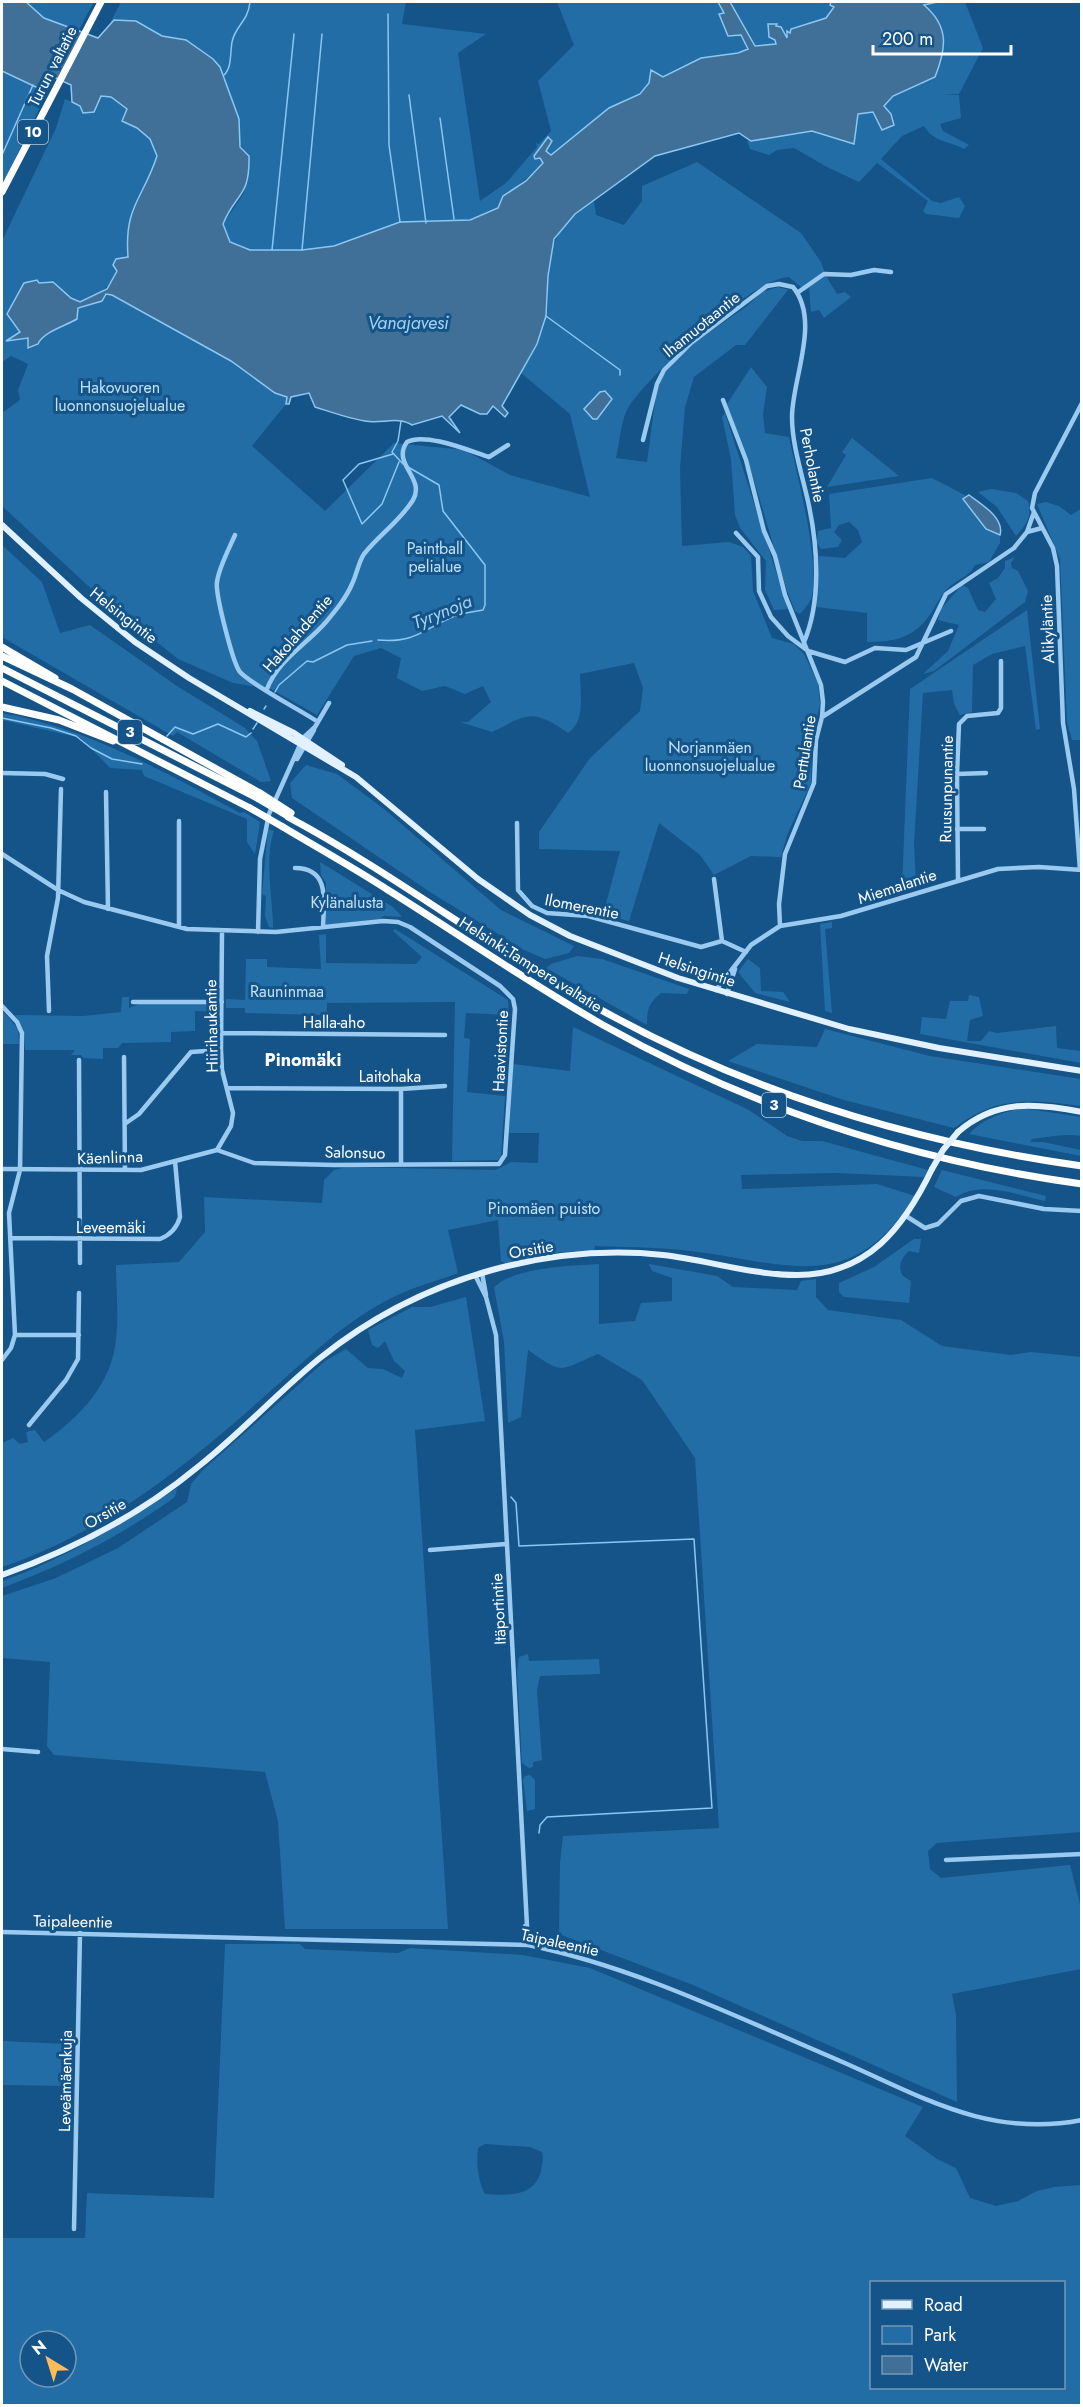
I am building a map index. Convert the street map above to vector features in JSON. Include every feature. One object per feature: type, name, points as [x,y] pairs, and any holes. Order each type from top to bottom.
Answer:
[{"type":"highway","name":"Turun valtatie","points":[[2,192],[100,2]]},
{"type":"highway","name":"Turun valtatie","points":[[2,197],[11,174]]},
{"type":"highway","points":[[2,647],[72,690],[258,796]]},
{"type":"highway","points":[[2,656],[72,690]]},
{"type":"highway","name":"Helsinki-Tampere valtatie","points":[[2,668],[258,796],[574,995],[644,1033],[714,1066],[802,1100],[907,1132],[1002,1154],[1082,1166]]},
{"type":"highway","name":"Helsinki-Tampere valtatie","points":[[2,681],[250,808],[388,890],[568,1005],[643,1046],[745,1094],[839,1129],[908,1150],[980,1168],[1082,1184]]},
{"type":"highway","points":[[2,707],[59,720],[138,749]]},
{"type":"main road","name":"Helsingintie","points":[[2,525],[81,598],[135,642],[189,678],[305,743],[356,777],[472,874],[530,915],[589,945],[727,994],[849,1029],[1082,1071]]},
{"type":"main road","name":"Orsitie","points":[[2,1575],[82,1541],[134,1512],[198,1467],[299,1376],[348,1337],[404,1304],[478,1274],[544,1259],[633,1253],[691,1258],[780,1274],[814,1274],[832,1270],[867,1255],[890,1237],[906,1216],[943,1150],[958,1132],[983,1114],[1017,1104],[1033,1104],[1082,1112]]},
{"type":"street","points":[[797,293],[825,274],[851,275],[874,270],[891,272]]},
{"type":"street","name":"Ihamuotaantie","points":[[643,440],[657,384],[671,361],[767,286],[786,285],[797,293]]},
{"type":"street","name":"Perholantie","points":[[797,293],[804,318],[804,346],[792,416],[810,510],[816,583],[804,642]]},
{"type":"street","name":"Perttulantie","points":[[723,400],[746,460],[764,531],[821,685],[822,717],[816,740],[814,783],[785,854],[779,904],[780,926]]},
{"type":"street","points":[[822,717],[916,657],[946,594],[970,576],[1007,554],[1026,532],[1034,512],[1035,493],[1082,403]]},
{"type":"street","name":"Hakolahdentie","points":[[267,689],[273,674],[338,608],[352,585],[363,557],[415,497],[417,487],[407,471],[403,456],[407,442],[416,439],[464,447],[489,457],[508,445]]},
{"type":"street","name":"Alikyläntie","points":[[1034,512],[1053,548],[1057,566],[1063,723],[1074,789],[1081,870]]},
{"type":"street","points":[[1026,532],[1042,528]]},
{"type":"street","points":[[736,533],[758,557],[759,591],[771,617],[808,651],[845,662],[875,648],[889,647],[901,651],[951,631]]},
{"type":"street","points":[[236,535],[216,584],[218,604],[225,622],[232,657],[239,671],[316,725]]},
{"type":"street","name":"Ruusunpunantie","points":[[958,879],[957,774],[962,719],[974,714],[993,715],[1002,708],[1001,661]]},
{"type":"street","points":[[258,932],[260,859],[266,826],[274,801],[329,703]]},
{"type":"street","points":[[2,773],[45,774],[63,779]]},
{"type":"street","points":[[957,774],[986,773]]},
{"type":"street","points":[[49,1011],[47,943],[58,890],[61,789]]},
{"type":"street","points":[[1074,789],[1082,789]]},
{"type":"street","points":[[105,792],[108,909]]},
{"type":"street","points":[[179,821],[179,927]]},
{"type":"street","name":"Ilomerentie","points":[[517,824],[518,890],[524,899],[539,910],[588,916],[701,947],[722,941]]},
{"type":"street","points":[[957,829],[984,829]]},
{"type":"street","points":[[2,855],[58,890],[108,909],[179,927],[222,932],[323,927],[324,887],[319,876],[310,870],[295,868]]},
{"type":"street","name":"Miemalantie","points":[[716,990],[746,952],[762,936],[780,926],[841,916],[958,879],[1006,867],[1081,870]]},
{"type":"street","points":[[714,879],[722,941],[746,952]]},
{"type":"street","name":"Haavistontie","points":[[323,927],[383,921],[398,922],[411,927],[500,986],[513,999],[514,1026],[505,1155],[503,1160],[494,1166]]},
{"type":"street","name":"Hiirihaukantie","points":[[217,1150],[232,1120],[221,1050],[222,932]]},
{"type":"street","name":"Miemalantie","points":[[727,994],[736,966]]},
{"type":"street","points":[[133,1002],[222,1002]]},
{"type":"street","points":[[2,1006],[17,1022],[22,1033],[20,1170],[9,1213],[15,1335],[11,1348],[2,1360]]},
{"type":"street","name":"Halla-aho","points":[[222,1033],[445,1035]]},
{"type":"street","points":[[126,1123],[140,1114],[188,1054],[196,1050],[221,1050]]},
{"type":"street","points":[[124,1057],[125,1170]]},
{"type":"street","points":[[79,1060],[80,1263]]},
{"type":"street","name":"Laitohaka","points":[[227,1088],[401,1089],[445,1086]]},
{"type":"street","points":[[401,1089],[401,1164]]},
{"type":"street","name":"Salonsuo","points":[[217,1150],[254,1163],[494,1166]]},
{"type":"street","name":"Käenlinna","points":[[2,1170],[141,1170],[217,1150]]},
{"type":"street","name":"Leveemäki","points":[[10,1238],[160,1239],[168,1236],[178,1225],[180,1217],[175,1161]]},
{"type":"street","points":[[906,1216],[925,1228],[932,1227],[961,1202],[979,1196],[1044,1209],[1082,1211]]},
{"type":"street","name":"Itäportintie","points":[[478,1274],[496,1335],[526,1945]]},
{"type":"street","points":[[29,1425],[74,1369],[78,1359],[79,1293]]},
{"type":"street","points":[[15,1335],[80,1335]]},
{"type":"street","points":[[430,1550],[506,1544]]},
{"type":"street","points":[[2,1749],[38,1752]]},
{"type":"street","points":[[946,1860],[1082,1854]]},
{"type":"street","name":"Taipaleentie","points":[[2,1932],[526,1945],[592,1960],[668,1988],[953,2111],[1015,2125],[1044,2125],[1082,2120]]},
{"type":"street","name":"Leveämäenkuja","points":[[74,2229],[80,1934]]},
{"type":"green space","points":[[26,2],[94,2],[77,33],[44,18]]},
{"type":"green space","points":[[121,2],[406,2],[402,24],[486,34],[458,53],[480,201],[506,183],[537,147],[536,143],[539,144],[551,131],[538,81],[574,45],[557,2],[718,2],[725,14],[720,14],[741,35],[748,49],[738,53],[701,58],[663,77],[656,75],[640,94],[609,108],[551,155],[546,152],[549,137],[539,158],[543,163],[506,195],[498,208],[470,220],[400,222],[334,246],[302,250],[250,250],[230,242],[223,224],[244,193],[249,156],[238,142],[239,130],[224,75],[213,59],[190,42],[162,36],[147,26],[110,23]]},
{"type":"green space","points":[[730,2],[831,2],[830,5],[835,6],[826,18],[794,29],[787,38],[776,26],[777,24],[768,24],[776,44],[754,46]]},
{"type":"green space","points":[[937,2],[965,2],[983,48],[959,94],[939,95],[959,95],[961,118],[940,124],[943,131],[969,145],[964,149],[942,140],[932,135],[924,126],[902,136],[881,159],[932,201],[941,203],[959,197],[965,206],[959,218],[926,214],[923,211],[928,201],[877,163],[859,182],[794,148],[777,150],[769,155],[750,149],[747,141],[812,131],[853,144],[858,114],[873,111],[882,130],[884,106],[893,96],[935,77],[942,57],[942,30],[932,13],[924,5]]},
{"type":"green space","points":[[2,71],[38,88],[46,74],[55,76],[2,186]]},
{"type":"green space","points":[[101,96],[111,97],[127,109],[122,121],[137,128],[150,139],[157,156],[132,214],[129,226],[128,257],[105,289],[80,302],[71,298],[53,282],[20,332],[6,341],[28,338],[28,348],[48,334],[77,319],[78,308],[101,301],[106,294],[112,295],[231,361],[275,393],[287,397],[286,404],[252,446],[325,511],[394,443],[464,450],[510,475],[590,497],[570,414],[521,373],[539,340],[546,318],[549,266],[554,243],[565,225],[594,201],[596,215],[624,225],[642,201],[642,186],[697,162],[801,233],[821,262],[837,294],[845,292],[851,297],[824,318],[819,310],[811,312],[809,288],[805,291],[789,277],[773,281],[752,293],[704,329],[642,390],[627,410],[616,458],[647,462],[656,395],[663,376],[690,346],[747,306],[762,292],[778,287],[788,290],[745,345],[736,345],[694,377],[685,407],[680,468],[682,546],[729,542],[743,547],[751,556],[753,591],[772,638],[794,644],[804,654],[818,683],[820,704],[812,738],[811,783],[787,835],[781,857],[751,856],[714,875],[700,855],[659,823],[629,921],[603,915],[620,851],[539,849],[539,832],[590,758],[640,711],[643,688],[634,663],[580,674],[580,715],[574,728],[568,733],[546,720],[530,716],[492,732],[460,722],[468,722],[491,702],[483,686],[465,694],[445,686],[422,691],[397,678],[401,658],[381,648],[354,656],[317,715],[271,689],[233,683],[178,659],[99,596],[2,506],[2,413],[20,400],[18,390],[28,364],[11,356],[2,362],[2,241],[56,128],[65,99],[94,111]]},
{"type":"green space","points":[[751,367],[767,387],[763,414],[765,433],[789,437],[807,519],[813,565],[813,585],[811,599],[800,614],[795,611],[787,591],[750,467],[727,404]]},
{"type":"green space","points":[[725,413],[788,609],[774,610],[765,590],[766,561],[740,528],[735,515],[731,459],[722,417]]},
{"type":"green space","points":[[852,438],[899,476],[827,487],[846,455],[842,452]]},
{"type":"green space","points":[[932,478],[980,503],[1000,525],[1000,543],[989,562],[975,565],[970,573],[947,589],[920,626],[900,638],[867,642],[867,613],[816,607],[819,556],[845,558],[862,542],[858,530],[849,522],[839,525],[834,532],[842,540],[838,547],[821,549],[817,543],[818,531],[831,528],[829,494]]},
{"type":"green space","points":[[991,489],[1016,493],[1028,501],[1028,520],[1016,536],[997,507],[978,492]]},
{"type":"green space","points":[[1046,502],[1059,506],[1071,515],[1081,509],[1081,740],[1072,740],[1067,722],[1060,559],[1037,504]]},
{"type":"green space","points":[[2,545],[42,582],[60,633],[90,625],[177,686],[245,728],[257,741],[271,781],[261,782],[177,732],[173,736],[2,637]]},
{"type":"green space","points":[[1015,557],[1011,563],[1012,568],[1018,571],[1028,591],[1025,602],[934,671],[923,674],[948,651],[959,625],[938,620],[941,609],[962,585],[968,588],[978,610],[985,612],[996,599],[989,583],[998,578],[1005,568],[1005,561]]},
{"type":"green space","points":[[1027,610],[1040,729],[1036,730],[1025,646],[992,654],[973,665],[972,712],[960,715],[954,704],[952,690],[923,693],[914,843],[916,884],[902,888],[910,689]]},
{"type":"green space","points":[[2,713],[34,720],[95,740],[154,767],[240,813],[244,812],[260,822],[255,854],[247,842],[247,819],[144,776],[142,770],[110,768],[81,738],[2,720]]},
{"type":"green space","points":[[306,765],[337,774],[384,809],[501,910],[574,946],[569,953],[545,959],[524,950],[430,892],[292,798],[290,783]]},
{"type":"green space","points":[[268,829],[274,831],[269,866],[273,928],[269,927],[265,916],[266,896],[262,894]]},
{"type":"green space","name":"Kylänalusta","points":[[320,862],[393,907],[402,917],[384,916],[380,919],[326,925],[326,883],[321,875]]},
{"type":"green space","points":[[832,922],[832,928],[825,929],[832,1013],[825,1011],[820,924]]},
{"type":"green space","name":"Rauninmaa","points":[[395,929],[508,1000],[509,1015],[466,1013],[464,1038],[470,1039],[467,1092],[505,1096],[501,1157],[498,1160],[452,1161],[455,1002],[327,1003],[326,1030],[322,1031],[321,1015],[245,1013],[245,1008],[226,1008],[226,999],[245,1000],[246,959],[267,959],[267,967],[321,969],[319,935],[326,934],[326,963],[416,964],[422,957],[393,931]]},
{"type":"green space","points":[[577,956],[602,959],[689,989],[687,994],[661,993],[649,1008],[647,1025],[546,968],[551,964]]},
{"type":"green space","points":[[748,959],[760,968],[761,991],[783,992],[790,1002],[755,993],[738,972]]},
{"type":"green space","points":[[969,995],[979,997],[983,1016],[970,1020],[967,1041],[981,1041],[989,1031],[997,1033],[1056,1026],[1057,1048],[1081,1051],[1081,1063],[920,1034],[922,1017],[946,1019],[950,1001],[968,1001]]},
{"type":"green space","points":[[122,997],[129,997],[129,1008],[139,1004],[214,1004],[218,1005],[218,1012],[195,1011],[195,1031],[171,1032],[171,1042],[122,1043],[118,1048],[103,1048],[103,1059],[71,1055],[75,1050],[25,1050],[24,1030],[15,1015],[83,1016],[121,1012]]},
{"type":"green space","points":[[2,1010],[18,1029],[19,1044],[2,1044]]},
{"type":"green space","name":"Pinomäen puisto","points":[[573,1027],[749,1110],[787,1136],[802,1141],[822,1141],[928,1170],[924,1177],[836,1173],[741,1175],[742,1189],[877,1184],[915,1196],[890,1229],[865,1250],[838,1262],[811,1266],[782,1265],[682,1250],[595,1246],[594,1251],[560,1252],[505,1263],[501,1261],[498,1220],[448,1230],[458,1273],[402,1293],[362,1315],[326,1342],[198,1453],[137,1498],[72,1537],[2,1567],[2,1443],[13,1438],[20,1444],[28,1442],[26,1432],[35,1430],[44,1442],[81,1411],[101,1385],[108,1371],[116,1339],[116,1265],[179,1262],[205,1232],[204,1197],[322,1203],[324,1180],[334,1170],[346,1167],[496,1170],[511,1162],[538,1163],[539,1133],[509,1133],[513,1064],[570,1071]]},
{"type":"green space","points":[[825,1029],[930,1056],[1081,1079],[1081,1106],[1045,1102],[1014,1102],[985,1110],[954,1128],[844,1100],[728,1061],[757,1044],[817,1047]]},
{"type":"green space","points":[[1022,1108],[1081,1117],[1081,1136],[1057,1136],[1032,1139],[1030,1142],[1043,1142],[1081,1150],[1081,1156],[969,1134],[987,1120]]},
{"type":"green space","points":[[942,1170],[1046,1196],[1045,1201],[988,1189],[966,1192],[956,1197],[934,1187]]},
{"type":"green space","points":[[914,1239],[921,1239],[919,1253],[909,1251],[900,1266],[903,1276],[911,1281],[909,1303],[844,1297],[839,1292],[839,1283],[874,1267]]},
{"type":"green space","points":[[599,1264],[599,1324],[635,1321],[641,1303],[672,1301],[672,1278],[652,1271],[649,1264],[717,1276],[733,1287],[797,1290],[801,1281],[816,1279],[816,1297],[828,1310],[901,1320],[942,1346],[1011,1355],[1031,1352],[1081,1357],[1081,1832],[937,1843],[928,1851],[930,1869],[941,1878],[1070,1865],[1081,1908],[1081,1969],[952,1994],[956,2015],[957,2102],[693,1985],[559,1934],[560,1863],[563,1836],[719,1828],[695,1458],[642,1380],[598,1354],[562,1368],[548,1364],[528,1350],[521,1417],[508,1423],[504,1342],[494,1287],[504,1280],[529,1271]]},
{"type":"green space","points":[[466,1297],[485,1421],[415,1430],[448,1929],[285,1929],[278,1821],[265,1772],[54,1755],[47,1746],[50,1662],[2,1658],[2,1596],[56,1578],[118,1548],[187,1502],[191,1484],[202,1471],[325,1361],[346,1349],[368,1368],[383,1369],[402,1378],[405,1371],[394,1361],[385,1341],[378,1348],[372,1345],[368,1330],[412,1307],[430,1307]]},
{"type":"green space","points":[[177,1488],[175,1497],[113,1537],[48,1570],[2,1588],[2,1581],[71,1551]]},
{"type":"green space","points":[[528,1654],[529,1661],[599,1659],[600,1674],[540,1676],[537,1690],[542,1760],[533,1762],[533,1767],[529,1768],[522,1763],[517,1672],[519,1657]]},
{"type":"green space","points":[[530,1775],[535,1780],[535,1809],[527,1811],[523,1780],[525,1776]]},
{"type":"green space","points":[[225,1944],[300,1944],[305,1949],[398,1953],[410,1948],[523,1955],[590,1968],[923,2107],[905,2136],[937,2159],[956,2168],[970,2198],[996,2206],[1018,2201],[1037,2191],[1081,2185],[1081,2405],[2,2405],[2,2238],[85,2238],[87,2193],[214,2198]],"holes":[[[485,2144],[530,2147],[542,2152],[541,2171],[532,2186],[519,2193],[485,2194],[479,2177],[478,2148]]]},
{"type":"green space","points":[[2,2041],[68,2044],[74,2047],[74,2090],[71,2100],[65,2099],[65,2086],[2,2085]]},
{"type":"water","name":"Vanajavesi","points":[[2,2],[26,2],[44,18],[98,38],[114,20],[136,21],[162,36],[186,40],[213,59],[220,67],[239,119],[240,147],[249,156],[245,188],[223,224],[230,242],[250,250],[302,250],[334,246],[400,222],[470,220],[498,208],[503,196],[526,181],[543,163],[540,158],[535,159],[534,156],[548,137],[552,141],[546,151],[551,155],[609,108],[640,94],[649,83],[651,70],[663,77],[701,58],[738,53],[748,49],[741,35],[728,36],[719,14],[724,13],[718,2],[730,2],[755,46],[776,44],[775,40],[769,37],[768,24],[777,24],[776,26],[781,27],[787,38],[787,31],[790,33],[791,29],[826,18],[834,7],[830,5],[831,2],[937,2],[924,5],[932,13],[942,30],[943,48],[935,77],[893,96],[884,106],[891,114],[894,125],[882,130],[873,112],[858,114],[854,144],[812,131],[751,141],[739,133],[655,156],[575,214],[554,239],[548,276],[546,316],[537,344],[502,406],[508,413],[505,417],[493,406],[487,414],[480,414],[461,405],[449,417],[460,433],[442,416],[412,425],[401,421],[371,422],[352,418],[315,407],[309,393],[291,397],[289,404],[286,404],[287,397],[275,393],[231,361],[112,295],[106,294],[102,301],[78,308],[77,319],[49,333],[38,344],[28,348],[28,338],[6,341],[20,332],[7,314],[24,283],[37,280],[39,283],[53,282],[71,298],[80,302],[107,289],[117,271],[113,265],[116,259],[128,257],[129,226],[132,214],[157,156],[150,139],[137,128],[122,121],[127,109],[111,97],[101,96],[94,112],[83,113],[80,106],[72,102],[71,85],[47,74],[38,88],[2,71]]},
{"type":"water","points":[[605,391],[612,399],[597,419],[593,419],[584,409],[600,392]]},
{"type":"water","points":[[969,495],[996,517],[1001,529],[1000,535],[986,529],[963,499]]},
{"type":"waterway","points":[[224,75],[230,64],[232,42],[247,14],[250,2]]},
{"type":"waterway","points":[[388,14],[389,145],[400,222]]},
{"type":"waterway","points":[[272,250],[294,34]]},
{"type":"waterway","points":[[302,250],[322,34]]},
{"type":"waterway","points":[[2,155],[33,85]]},
{"type":"waterway","points":[[409,95],[426,223]]},
{"type":"waterway","points":[[440,118],[454,219]]},
{"type":"waterway","points":[[546,316],[620,370],[620,375]]},
{"type":"waterway","name":"Tyrynoja","points":[[401,421],[398,441],[392,452],[403,464]]},
{"type":"waterway","points":[[393,454],[359,464],[343,480],[362,524],[382,504],[399,462]]},
{"type":"waterway","name":"Tyrynoja","points":[[378,640],[409,638],[454,616],[483,610],[485,605],[485,565],[443,511],[439,485],[408,467]]},
{"type":"waterway","name":"Tyrynoja","points":[[275,692],[279,685],[307,661],[313,662],[347,645],[372,641]]},
{"type":"waterway","name":"Tyrynoja","points":[[2,718],[51,728],[76,736],[91,748],[112,759],[142,764]]},
{"type":"waterway","points":[[253,729],[257,723]]},
{"type":"waterway","name":"Tyrynoja","points":[[167,736],[175,727],[193,734],[218,724],[246,737],[251,733]]},
{"type":"waterway","points":[[511,1497],[516,1503],[519,1546],[694,1539],[712,1808],[547,1817],[540,1825],[539,1833]]},
{"type":"district","name":"Pinomäki","points":[[303,1060]]},
{"type":"park label","name":"Hakovuoren luonnonsuojelualue","points":[[120,396]]},
{"type":"park label","name":"Paintball pelialue","points":[[435,557]]},
{"type":"park label","name":"Norjanmäen luonnonsuojelualue","points":[[710,756]]}]
